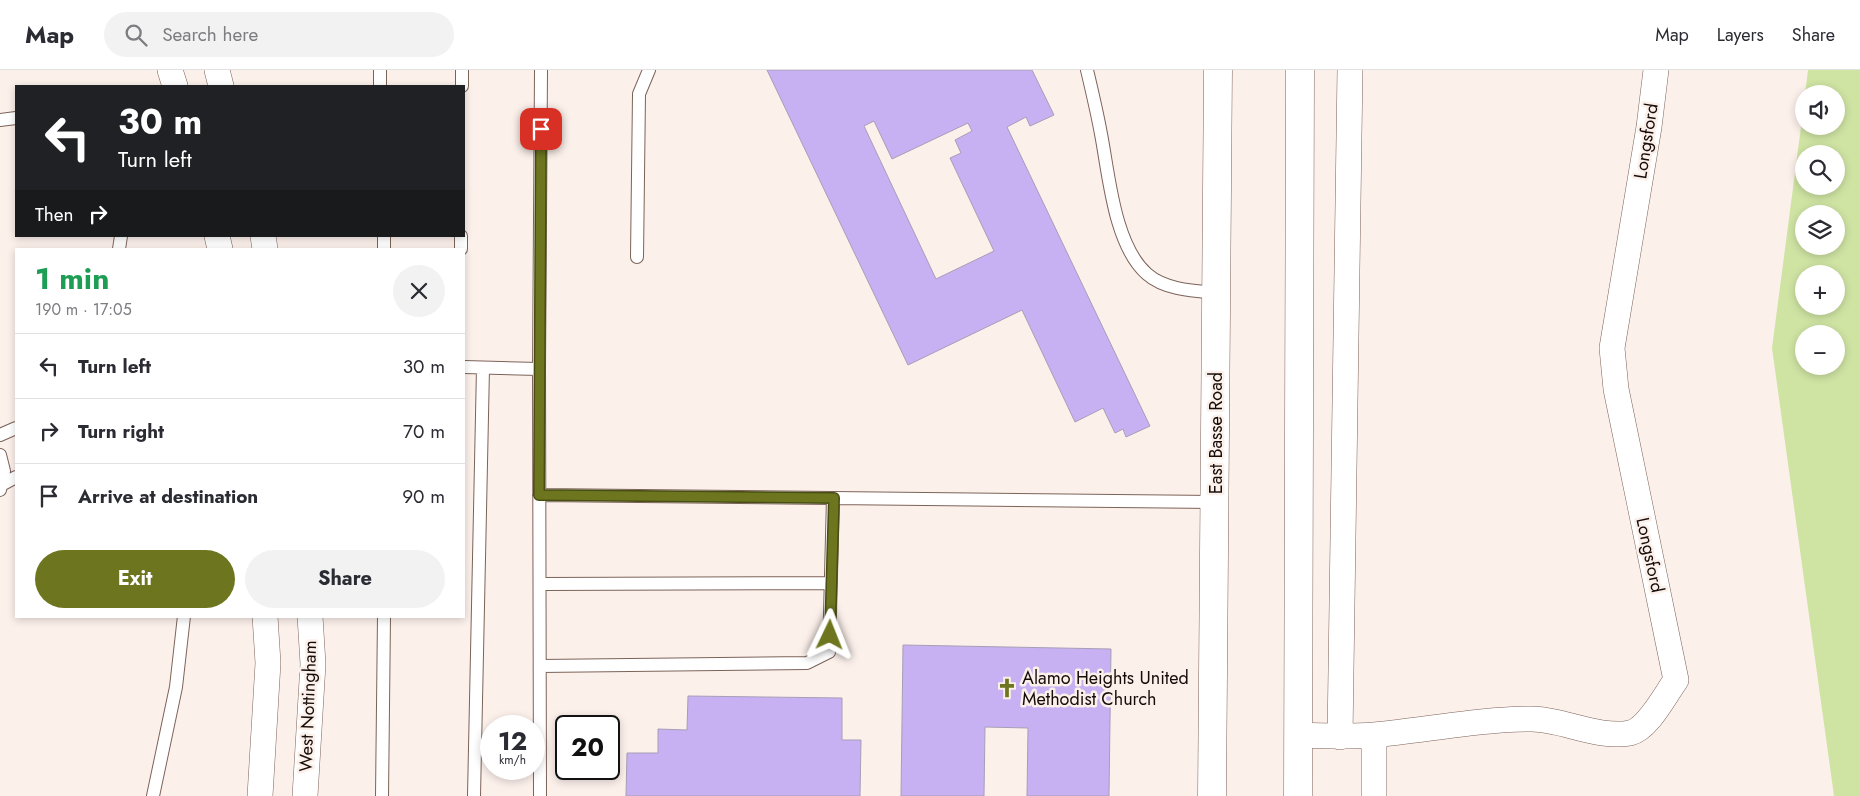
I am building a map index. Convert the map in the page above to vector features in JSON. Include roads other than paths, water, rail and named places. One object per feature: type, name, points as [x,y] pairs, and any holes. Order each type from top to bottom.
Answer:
[{"type":"main road","name":"East Basse Road","points":[[1212,796],[1218,70]]},
{"type":"main road","points":[[1298,796],[1300,70]]},
{"type":"street","points":[[170,70],[175,85]]},
{"type":"street","points":[[217,70],[221,85]]},
{"type":"street","points":[[1340,737],[1350,70]]},
{"type":"street","name":"Longsford","points":[[1298,735],[1340,737],[1374,735],[1494,720],[1535,719],[1588,731],[1629,733],[1642,728],[1676,680],[1616,389],[1612,348],[1649,128],[1656,70]]},
{"type":"street","points":[[260,796],[268,663],[265,618]]},
{"type":"street","name":"West Nottingham","points":[[305,796],[313,664],[310,618]]},
{"type":"street","points":[[1374,735],[1374,796]]},
{"type":"lane","points":[[380,70],[380,85]]},
{"type":"lane","points":[[462,70],[462,85]]},
{"type":"lane","points":[[540,796],[539,369],[541,70]]},
{"type":"lane","points":[[637,257],[639,94],[649,70]]},
{"type":"lane","points":[[1086,70],[1098,117],[1118,218],[1125,241],[1135,259],[1148,275],[1167,284],[1188,290],[1217,293]]},
{"type":"lane","points":[[0,120],[15,118]]},
{"type":"lane","points":[[465,367],[539,369]]},
{"type":"lane","points":[[474,796],[483,368]]},
{"type":"lane","points":[[0,435],[15,428]]},
{"type":"lane","points":[[0,455],[4,471],[1,487]]},
{"type":"lane","points":[[1,487],[15,478]]},
{"type":"lane","points":[[539,495],[1215,502]]},
{"type":"lane","points":[[540,666],[807,664],[829,652],[834,498]]},
{"type":"lane","points":[[540,584],[831,583]]},
{"type":"lane","points":[[154,796],[176,687],[184,618]]},
{"type":"lane","points":[[382,796],[384,618]]},
{"type":"place","name":"Alamo Heights United Methodist Church","points":[[1007,688]]}]
